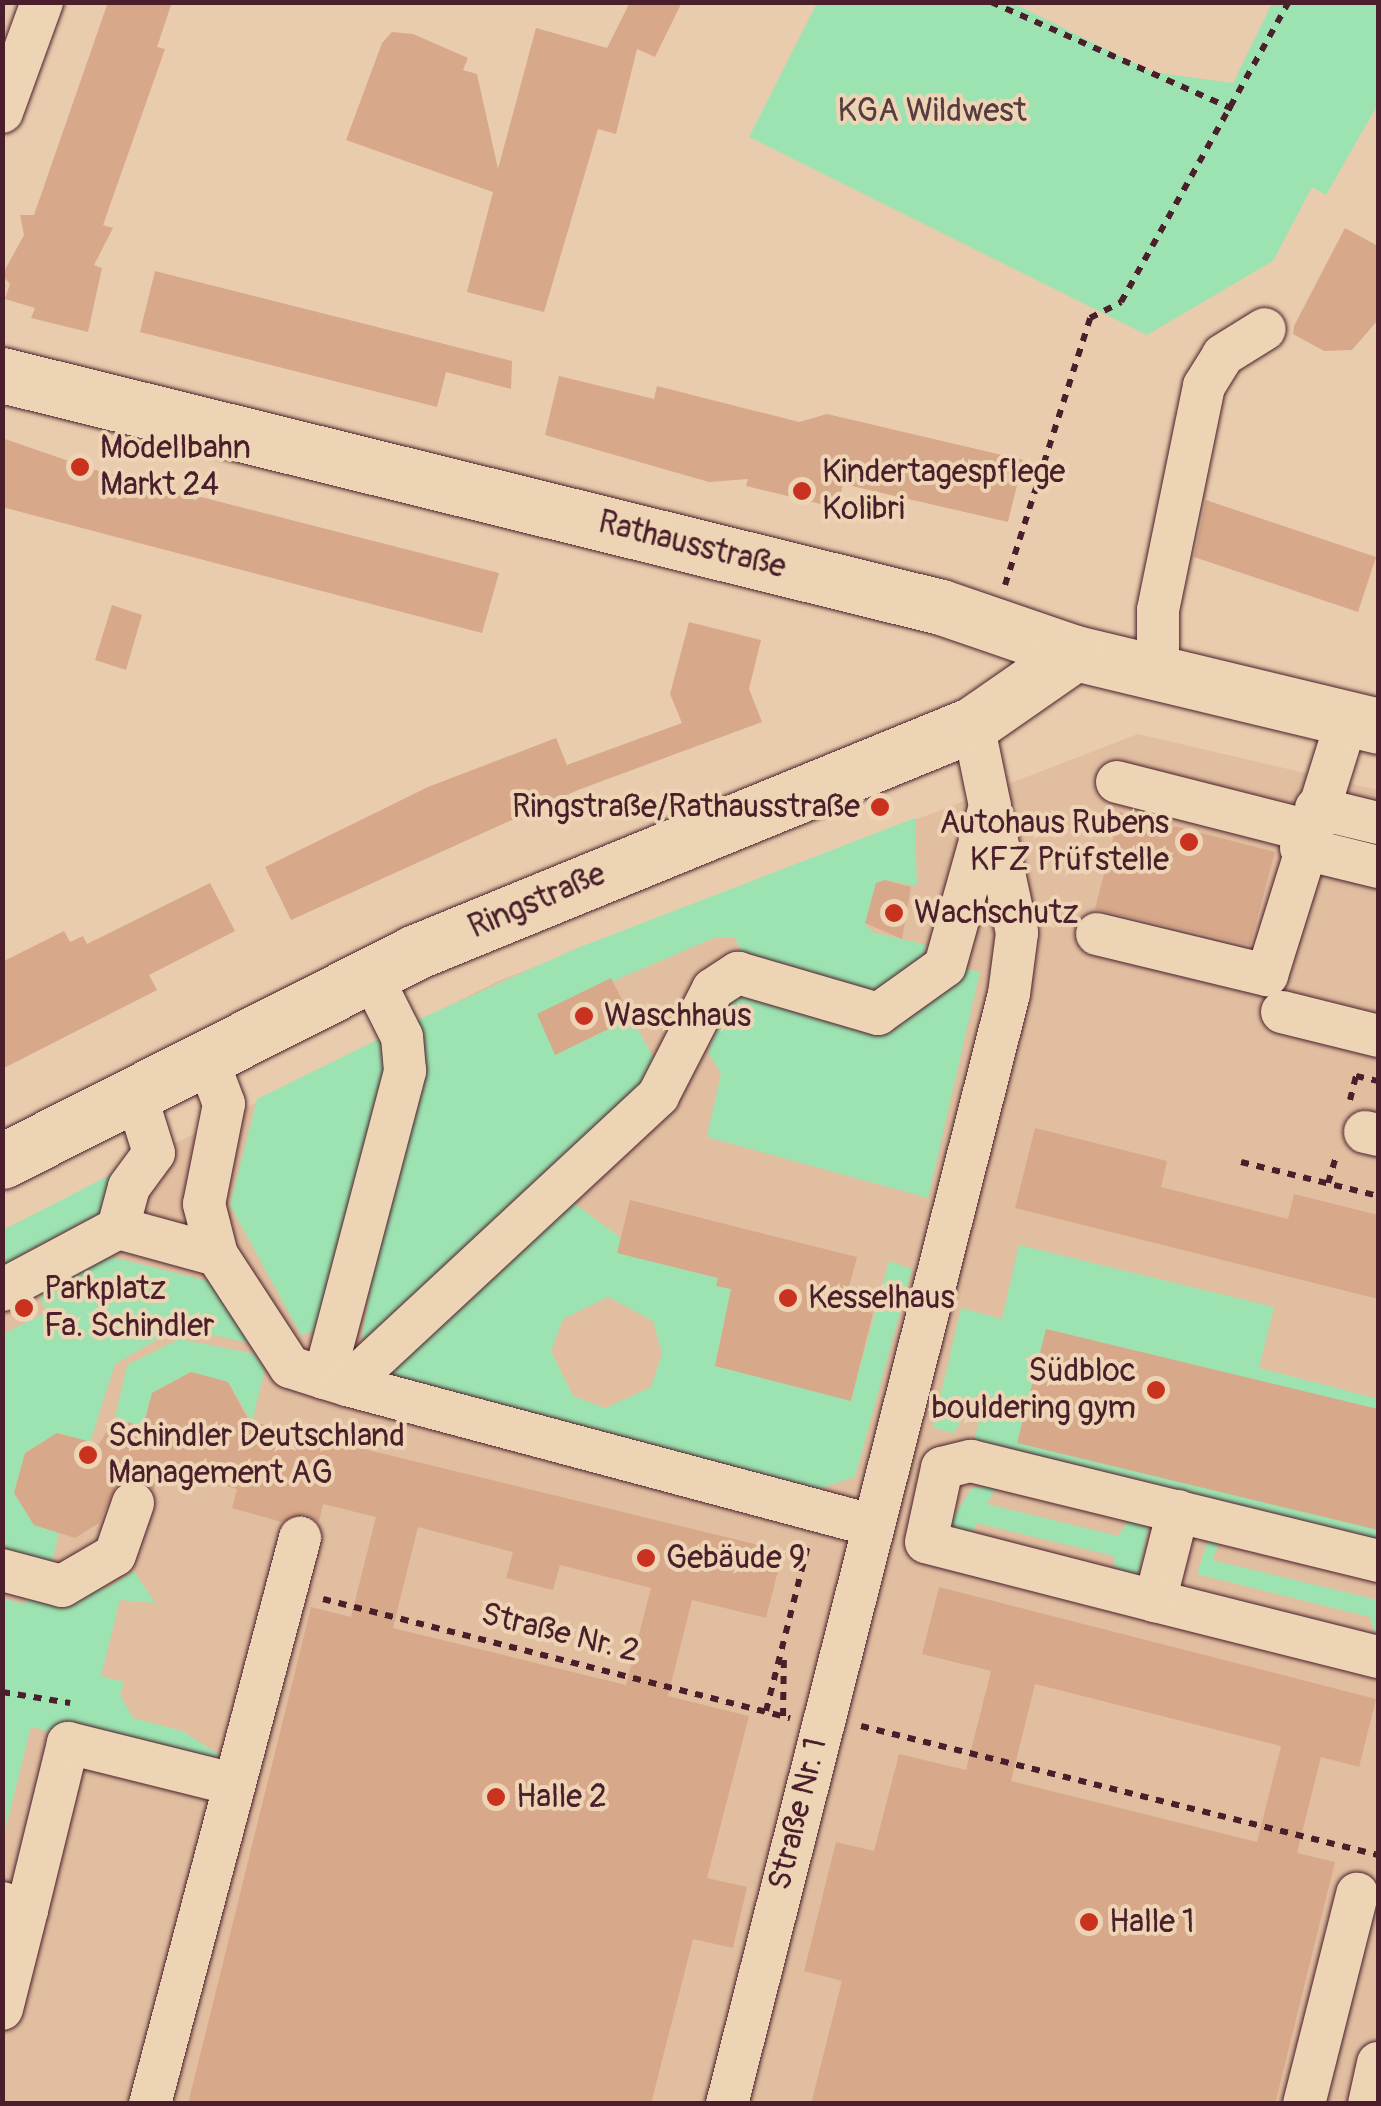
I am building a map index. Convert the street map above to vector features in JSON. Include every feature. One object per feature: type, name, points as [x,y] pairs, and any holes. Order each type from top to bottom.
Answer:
[{"type":"main road","name":"Rathausstraße","points":[[2,374],[942,607],[1075,652],[1363,722]]},
{"type":"main road","name":"Ringstraße","points":[[2,1161],[370,973],[973,724],[1075,652]]},
{"type":"street","points":[[2,112],[42,2]]},
{"type":"street","points":[[1158,673],[1158,610],[1204,386],[1224,355],[1264,329]]},
{"type":"street","points":[[1097,934],[1266,975],[1308,829],[1363,722]]},
{"type":"street","name":"Straße Nr. 1","points":[[727,2104],[801,1720],[871,1525],[1009,994],[1017,933],[973,724]]},
{"type":"street","points":[[1117,782],[1308,829],[1378,867]]},
{"type":"street","points":[[335,1381],[658,1096],[713,989],[738,973],[878,1014],[946,966],[990,806]]},
{"type":"street","points":[[1308,829],[1378,823]]},
{"type":"street","points":[[335,1381],[405,1071],[402,1037],[370,973]]},
{"type":"street","points":[[1282,1012],[1378,1036]]},
{"type":"street","points":[[206,1056],[224,1104],[204,1204],[217,1254],[290,1367],[871,1525]]},
{"type":"street","points":[[118,1228],[129,1186],[154,1153],[135,1092]]},
{"type":"street","points":[[2,1290],[118,1228],[217,1254]]},
{"type":"street","points":[[1378,1561],[956,1460],[942,1468],[926,1514],[926,1542],[936,1548],[1378,1657]]},
{"type":"street","points":[[2,1570],[62,1586],[115,1556],[133,1503]]},
{"type":"street","points":[[1155,1601],[1178,1511]]},
{"type":"street","points":[[150,2104],[229,1783],[300,1538]]},
{"type":"street","points":[[2,2010],[15,1906],[68,1743],[229,1783]]},
{"type":"street","points":[[1304,2104],[1358,1894]]},
{"type":"street","points":[[1368,2104],[1378,2063]]},
{"type":"path","points":[[991,2],[1233,108]]},
{"type":"path","points":[[1004,586],[1090,318],[1122,302],[1233,108],[1288,2]]},
{"type":"path","points":[[1241,1162],[1378,1196]]},
{"type":"path","points":[[766,1711],[817,1510]]},
{"type":"path","name":"Straße Nr. 2","points":[[288,1590],[801,1720],[848,1723],[1378,1855]]},
{"type":"path","points":[[785,1638],[801,1720]]},
{"type":"shaded area","points":[[1138,734],[1378,790],[1378,2103],[3,2104],[3,1230],[498,981]]},
{"type":"green space","name":"KGA Wildwest","points":[[817,3],[1013,3],[1152,72],[1233,83],[1272,3],[1378,3],[1378,104],[1326,195],[1312,187],[1273,261],[1147,335],[749,137]]},
{"type":"green space","points":[[915,818],[917,886],[886,880],[865,923],[872,932],[927,945],[922,963],[884,990],[859,993],[747,963],[735,938],[716,937],[537,1014],[556,1054],[631,1018],[657,1063],[651,1087],[368,1340],[362,1337],[413,1022],[575,949]]},
{"type":"green space","points":[[953,966],[980,972],[928,1198],[707,1137],[721,1073],[708,1053],[726,1001],[756,989],[852,1015]]},
{"type":"green space","points":[[383,1037],[386,1071],[321,1330],[301,1335],[230,1205],[257,1099]]},
{"type":"green space","points":[[120,1170],[111,1211],[3,1276],[3,1230]]},
{"type":"green space","points":[[574,1203],[621,1238],[618,1253],[718,1278],[717,1286],[731,1289],[715,1366],[851,1400],[889,1261],[912,1269],[855,1477],[815,1490],[392,1377],[392,1367],[560,1206]],"holes":[[[608,1297],[653,1321],[662,1354],[651,1387],[605,1408],[573,1396],[551,1351],[563,1319]]]},
{"type":"green space","name":"Südbloc bouldering gym","points":[[1019,1245],[1274,1307],[1259,1368],[1378,1399],[1378,1540],[974,1440],[986,1396],[978,1393],[954,1433],[933,1428],[961,1308],[1002,1319]]},
{"type":"green space","points":[[108,1256],[212,1282],[249,1343],[179,1327],[115,1364],[90,1442],[57,1433],[25,1453],[14,1493],[34,1525],[59,1533],[50,1570],[11,1560],[3,1542],[3,1334],[47,1312],[36,1289]]},
{"type":"green space","points":[[179,1339],[255,1354],[265,1369],[252,1422],[228,1382],[191,1372],[152,1393],[143,1427],[115,1418],[127,1365]]},
{"type":"green space","points":[[1000,1481],[987,1504],[1118,1536],[1135,1511],[1149,1525],[1138,1576],[1116,1584],[1114,1556],[977,1523],[966,1548],[944,1533],[971,1489]]},
{"type":"green space","points":[[1209,1537],[1220,1543],[1212,1560],[1378,1600],[1378,1646],[1370,1617],[1197,1574]]},
{"type":"green space","points":[[134,1571],[155,1603],[120,1600],[101,1676],[124,1682],[120,1695],[133,1718],[182,1731],[221,1756],[216,1774],[31,1727],[3,1839],[2,1598],[25,1604],[29,1593],[99,1581],[105,1589]]},
{"type":"building","points":[[108,2],[172,2],[157,47],[165,49],[103,225],[113,228],[94,265],[102,268],[88,332],[31,318],[35,308],[5,299],[10,284],[2,275],[24,235],[20,215],[34,215]]},
{"type":"building","points":[[630,2],[682,2],[655,57],[637,49],[616,134],[598,129],[544,312],[467,292],[493,192],[346,140],[382,43],[392,32],[413,34],[468,58],[463,70],[477,74],[498,169],[536,28],[607,48]]},
{"type":"building","points":[[1345,228],[1378,246],[1378,320],[1352,350],[1324,351],[1293,334],[1294,326]]},
{"type":"building","points":[[155,271],[512,361],[511,389],[446,372],[437,407],[140,332]]},
{"type":"building","points":[[559,376],[654,399],[657,386],[799,422],[827,414],[1023,460],[1008,522],[843,484],[837,508],[746,486],[748,479],[709,482],[545,435]]},
{"type":"building","points":[[2,438],[95,470],[499,573],[482,633],[2,507]]},
{"type":"building","points":[[1206,500],[1376,557],[1358,612],[1194,557]]},
{"type":"building","points":[[112,605],[142,615],[126,670],[95,660]]},
{"type":"building","points":[[689,622],[761,640],[749,689],[762,722],[578,790],[291,920],[265,867],[428,787],[556,738],[567,765],[682,723],[670,694]]},
{"type":"building","points":[[1120,812],[1275,852],[1250,945],[1095,909]]},
{"type":"building","name":"Wachschutz","points":[[885,880],[911,887],[902,939],[865,923],[876,883]]},
{"type":"building","points":[[210,883],[235,931],[149,975],[157,990],[2,1069],[2,962],[64,931],[70,942],[83,936],[87,944]]},
{"type":"building","name":"Waschhaus","points":[[611,978],[631,1018],[555,1055],[537,1014]]},
{"type":"building","points":[[1035,1128],[1167,1161],[1161,1187],[1288,1219],[1294,1194],[1378,1215],[1378,1299],[1015,1208]]},
{"type":"building","name":"Kesselhaus","points":[[630,1200],[857,1257],[844,1306],[873,1313],[851,1401],[715,1366],[731,1289],[716,1286],[718,1278],[617,1253]]},
{"type":"building","points":[[1046,1329],[1378,1409],[1378,1530],[1017,1443]]},
{"type":"building","name":"Halle 2","points":[[191,1372],[228,1382],[249,1421],[783,1551],[766,1618],[692,1600],[668,1696],[749,1716],[707,1878],[747,1887],[733,1948],[693,1939],[651,2104],[188,2104],[311,1607],[351,1617],[376,1517],[323,1504],[319,1522],[305,1514],[281,1522],[232,1508],[237,1489],[159,1468],[154,1490],[140,1479],[117,1484],[99,1523],[75,1538],[34,1525],[14,1493],[25,1453],[57,1433],[99,1444],[115,1418],[143,1427],[152,1393]],"holes":[[[418,1527],[513,1552],[506,1578],[553,1590],[560,1565],[651,1588],[626,1685],[393,1628]]]},
{"type":"building","name":"Halle 1","points":[[939,1587],[1376,1699],[1359,1767],[1321,1757],[1297,1853],[1335,1862],[1275,2104],[811,2104],[842,1981],[804,1971],[836,1842],[874,1851],[899,1754],[966,1770],[991,1671],[922,1654]],"holes":[[[1035,1684],[1281,1746],[1257,1842],[1011,1781]]]},
{"type":"place","name":"Modellbahn Markt 24","points":[[80,467]]},
{"type":"place","name":"Kindertagespflege Kolibri","points":[[802,491]]},
{"type":"place","name":"Ringstraße/Rathausstraße","points":[[880,807]]},
{"type":"place","name":"Autohaus Rubens KFZ Prüfstelle","points":[[1189,842]]},
{"type":"place","name":"Wachschutz","points":[[894,913]]},
{"type":"place","name":"Waschhaus","points":[[584,1016]]},
{"type":"place","name":"Kesselhaus","points":[[788,1298]]},
{"type":"place","name":"Parkplatz Fa. Schindler","points":[[24,1308]]},
{"type":"place","name":"Südbloc bouldering gym","points":[[1156,1390]]},
{"type":"place","name":"Schindler Deutschland Management AG","points":[[88,1455]]},
{"type":"place","name":"Gebäude 9","points":[[646,1558]]},
{"type":"place","name":"Halle 2","points":[[496,1797]]},
{"type":"place","name":"Halle 1","points":[[1089,1922]]}]
